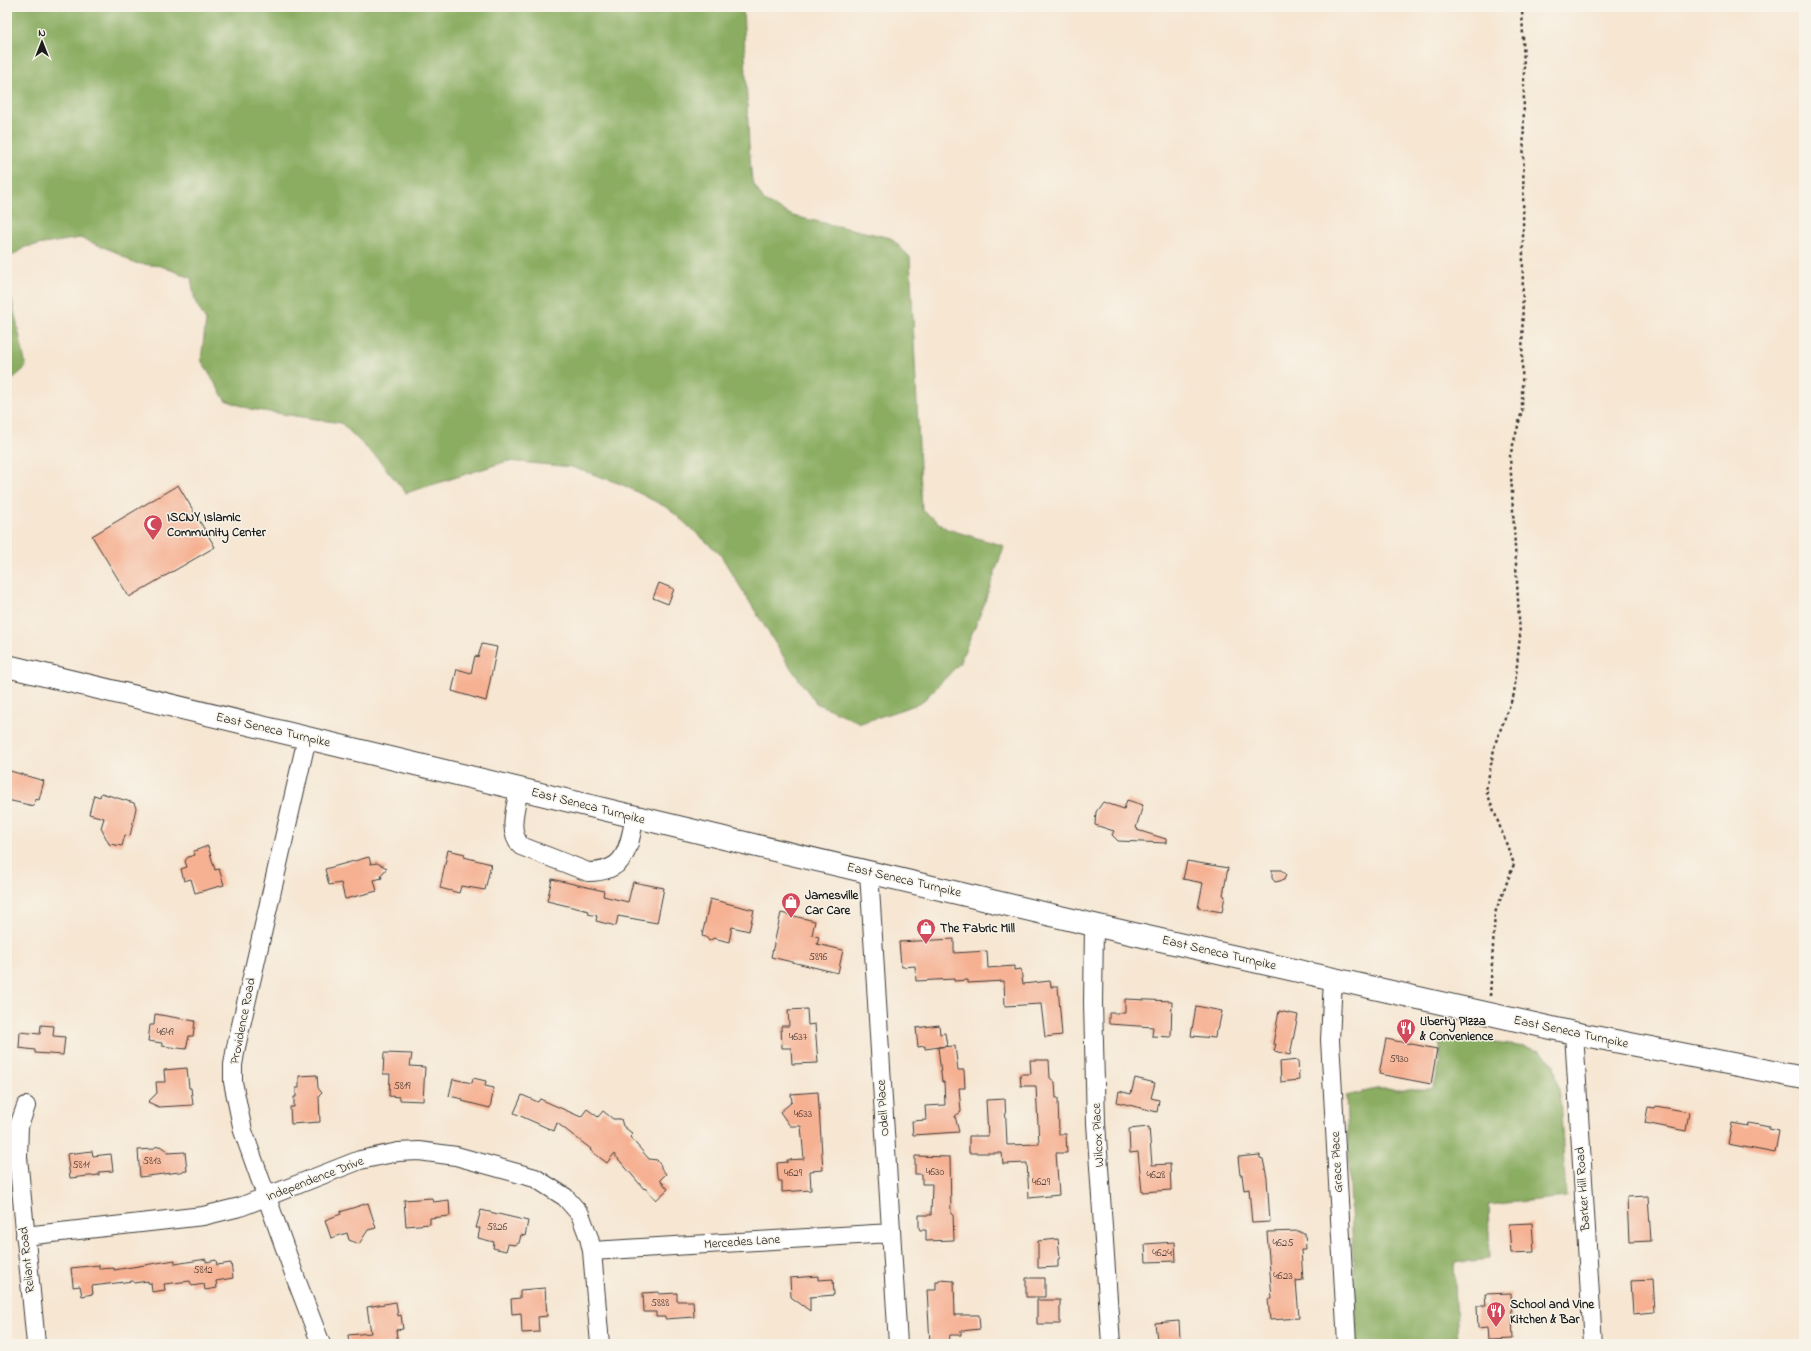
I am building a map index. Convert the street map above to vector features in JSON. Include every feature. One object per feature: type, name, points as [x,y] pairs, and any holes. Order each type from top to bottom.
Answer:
[{"type":"main road","name":"East Seneca Turnpike","points":[[7,666],[635,817],[1094,925],[1574,1033],[1804,1078]]},
{"type":"street","name":"Providence Road","points":[[307,738],[233,1065],[233,1082],[243,1131],[321,1344]]},
{"type":"street","points":[[519,789],[512,829],[515,840],[521,846],[588,872],[600,872],[620,863],[626,854],[635,817]]},
{"type":"street","name":"Odell Place","points":[[869,872],[898,1344]]},
{"type":"street","name":"Wilcox Place","points":[[1094,925],[1093,1003],[1096,1123],[1111,1344]]},
{"type":"street","name":"Grace Place","points":[[1333,979],[1330,1040],[1347,1344]]},
{"type":"street","name":"Barker Hill Road","points":[[1574,1033],[1593,1344]]},
{"type":"street","name":"Reliant Road","points":[[26,1106],[19,1126],[18,1157],[36,1344]]},
{"type":"street","name":"Independence Drive","points":[[25,1236],[203,1216],[240,1207],[360,1160],[391,1154],[419,1151],[456,1156],[535,1178],[565,1197],[580,1214],[592,1251],[600,1344]]},
{"type":"street","name":"Mercedes Lane","points":[[592,1251],[891,1233]]},
{"type":"path","points":[[1489,1014],[1495,913],[1514,864],[1486,790],[1495,744],[1514,694],[1520,636],[1510,456],[1522,411],[1524,71],[1522,7]]},
{"type":"green space","points":[[7,7],[743,7],[752,181],[764,201],[793,216],[891,238],[910,257],[922,510],[947,529],[1004,546],[982,610],[959,664],[921,703],[861,723],[816,703],[788,664],[720,554],[668,508],[621,484],[572,467],[508,461],[406,493],[377,458],[341,423],[250,409],[225,400],[201,360],[206,321],[195,301],[191,278],[161,266],[133,263],[116,252],[80,238],[25,247],[7,259]]},
{"type":"green space","points":[[7,276],[26,367],[7,384]]},
{"type":"green space","points":[[1440,1036],[1525,1047],[1541,1051],[1554,1065],[1560,1096],[1566,1197],[1488,1205],[1490,1259],[1454,1263],[1458,1344],[1357,1344],[1346,1096],[1376,1089],[1433,1089],[1439,1067]]},
{"type":"building","name":"ISCNY Islamic Community Center","points":[[178,485],[215,547],[129,597],[92,536]]},
{"type":"building","points":[[659,583],[674,589],[668,604],[653,598]]},
{"type":"building","points":[[482,644],[497,647],[486,701],[452,691],[457,669],[471,673],[475,656],[478,657]]},
{"type":"building","points":[[7,770],[44,781],[39,800],[35,799],[34,806],[7,800]]},
{"type":"building","points":[[101,793],[134,803],[136,808],[130,836],[125,835],[122,846],[109,844],[101,828],[104,818],[89,814],[94,795],[100,797]]},
{"type":"building","points":[[1127,800],[1143,805],[1136,828],[1138,829],[1137,830],[1166,839],[1166,843],[1118,841],[1112,835],[1114,831],[1095,825],[1096,812],[1103,802],[1124,809]]},
{"type":"building","points":[[208,846],[215,870],[219,869],[224,885],[195,893],[191,879],[184,881],[181,869],[187,867],[185,861],[188,857],[195,855],[194,851]]},
{"type":"building","points":[[448,850],[465,854],[464,857],[491,864],[485,890],[461,886],[459,893],[440,888]]},
{"type":"building","points":[[369,857],[371,864],[377,863],[387,868],[381,875],[382,878],[374,880],[377,891],[345,899],[341,883],[329,885],[325,869]]},
{"type":"building","points":[[1187,861],[1228,868],[1223,895],[1225,896],[1222,912],[1198,908],[1203,883],[1183,879]]},
{"type":"building","points":[[1272,870],[1281,870],[1286,874],[1284,880],[1275,882],[1272,878]]},
{"type":"building","points":[[552,879],[604,891],[603,896],[628,902],[633,882],[664,888],[657,923],[618,916],[616,926],[596,921],[597,916],[588,914],[589,911],[547,901]]},
{"type":"building","points":[[710,899],[754,910],[749,931],[732,927],[729,942],[714,938],[709,941],[706,937],[702,936]]},
{"type":"building","points":[[781,913],[815,921],[812,935],[819,937],[817,944],[843,950],[838,973],[771,957]]},
{"type":"building","points":[[954,939],[954,953],[987,951],[988,968],[1014,966],[1014,970],[1021,969],[1023,984],[1050,981],[1051,987],[1058,987],[1062,1035],[1045,1037],[1041,1004],[1005,1006],[1004,981],[968,983],[968,980],[954,981],[954,979],[916,981],[915,966],[902,967],[899,942]]},
{"type":"building","points":[[1125,999],[1172,1001],[1171,1037],[1152,1036],[1153,1027],[1109,1024],[1109,1013],[1125,1013]]},
{"type":"building","points":[[1196,1006],[1222,1011],[1215,1038],[1191,1036]]},
{"type":"building","points":[[807,1009],[808,1025],[815,1024],[818,1063],[792,1064],[791,1048],[782,1048],[781,1026],[789,1026],[788,1010]]},
{"type":"building","points":[[1279,1011],[1298,1015],[1290,1055],[1274,1051],[1276,1044],[1273,1044]]},
{"type":"building","points":[[155,1014],[195,1021],[193,1036],[189,1036],[186,1049],[162,1046],[162,1043],[148,1041],[150,1025],[154,1025]]},
{"type":"building","points":[[41,1025],[54,1026],[53,1036],[65,1037],[63,1055],[35,1053],[35,1050],[19,1048],[20,1032],[40,1034]]},
{"type":"building","points":[[939,1025],[940,1034],[945,1033],[947,1046],[925,1049],[925,1046],[918,1047],[916,1028]]},
{"type":"building","points":[[1386,1039],[1437,1049],[1431,1084],[1379,1074]]},
{"type":"building","points":[[955,1046],[958,1070],[964,1070],[965,1088],[959,1088],[961,1112],[955,1116],[959,1132],[913,1135],[912,1121],[926,1120],[925,1106],[945,1105],[944,1082],[942,1082],[938,1047]]},
{"type":"building","points":[[384,1053],[412,1054],[410,1066],[425,1067],[423,1101],[400,1100],[400,1097],[389,1096],[390,1074],[383,1074]]},
{"type":"building","points":[[1030,1060],[1049,1060],[1050,1078],[1055,1082],[1056,1098],[1058,1098],[1059,1134],[1066,1134],[1067,1153],[1056,1153],[1059,1195],[1029,1198],[1027,1163],[1003,1164],[1002,1153],[969,1153],[969,1136],[988,1136],[986,1100],[1005,1099],[1007,1145],[1039,1144],[1036,1086],[1021,1086],[1020,1074],[1031,1074]]},
{"type":"building","points":[[1298,1060],[1299,1080],[1281,1082],[1280,1062]]},
{"type":"building","points":[[187,1068],[189,1088],[191,1088],[193,1105],[159,1107],[148,1102],[157,1093],[156,1082],[165,1082],[164,1070]]},
{"type":"building","points":[[317,1075],[318,1088],[322,1093],[319,1096],[320,1122],[291,1124],[290,1107],[294,1107],[296,1088],[299,1088],[299,1076]]},
{"type":"building","points":[[473,1078],[486,1081],[485,1086],[494,1088],[490,1108],[449,1096],[453,1079],[472,1083]]},
{"type":"building","points":[[1135,1078],[1155,1083],[1151,1098],[1159,1100],[1157,1112],[1117,1102],[1119,1091],[1131,1094]]},
{"type":"building","points":[[818,1092],[823,1170],[810,1171],[811,1190],[782,1192],[782,1181],[779,1181],[778,1178],[777,1163],[788,1162],[787,1160],[804,1159],[801,1126],[790,1126],[780,1112],[792,1102],[791,1094]]},
{"type":"building","points":[[522,1095],[538,1102],[540,1099],[581,1117],[587,1109],[598,1117],[603,1111],[613,1119],[621,1119],[623,1126],[633,1134],[630,1137],[649,1159],[657,1160],[666,1174],[660,1180],[668,1189],[656,1200],[645,1188],[644,1189],[614,1154],[607,1163],[557,1123],[554,1131],[514,1113]]},
{"type":"building","points":[[1656,1106],[1689,1112],[1686,1131],[1645,1123],[1648,1107],[1655,1108]]},
{"type":"building","points":[[1732,1123],[1748,1126],[1749,1123],[1769,1127],[1769,1129],[1779,1131],[1775,1153],[1728,1144]]},
{"type":"building","points":[[1149,1127],[1152,1165],[1170,1164],[1171,1190],[1142,1192],[1138,1152],[1130,1153],[1129,1129]]},
{"type":"building","points":[[160,1146],[167,1151],[167,1153],[185,1152],[187,1171],[140,1177],[138,1150],[153,1149]]},
{"type":"building","points":[[92,1151],[93,1156],[111,1154],[113,1171],[99,1172],[99,1175],[70,1178],[67,1154]]},
{"type":"building","points":[[1260,1155],[1260,1158],[1263,1159],[1267,1178],[1270,1222],[1252,1223],[1249,1189],[1244,1190],[1242,1175],[1240,1175],[1238,1157]]},
{"type":"building","points":[[915,1156],[950,1157],[951,1214],[953,1214],[954,1240],[926,1241],[926,1230],[920,1230],[919,1228],[919,1215],[931,1215],[932,1184],[922,1184],[922,1174],[915,1174]]},
{"type":"building","points":[[1648,1196],[1651,1241],[1629,1242],[1627,1197]]},
{"type":"building","points":[[432,1198],[433,1202],[449,1200],[450,1216],[430,1218],[430,1224],[406,1226],[404,1200]]},
{"type":"building","points":[[368,1203],[376,1228],[368,1230],[359,1244],[349,1240],[347,1233],[331,1238],[325,1220],[341,1214],[340,1212]]},
{"type":"building","points":[[481,1210],[528,1221],[525,1236],[521,1235],[519,1243],[515,1245],[508,1244],[506,1251],[493,1248],[494,1242],[478,1238],[480,1228],[476,1228]]},
{"type":"building","points":[[1532,1223],[1534,1252],[1511,1253],[1509,1224]]},
{"type":"building","points":[[1300,1231],[1300,1233],[1305,1233],[1306,1250],[1301,1250],[1303,1280],[1296,1281],[1299,1318],[1270,1320],[1268,1299],[1272,1299],[1267,1232]]},
{"type":"building","points":[[1058,1239],[1060,1258],[1058,1259],[1058,1267],[1038,1268],[1038,1241]]},
{"type":"building","points":[[1175,1242],[1176,1261],[1146,1262],[1145,1244]]},
{"type":"building","points":[[206,1259],[206,1262],[216,1260],[217,1265],[231,1263],[233,1278],[216,1281],[217,1288],[205,1290],[204,1284],[192,1286],[190,1281],[164,1284],[165,1290],[152,1292],[151,1283],[148,1283],[148,1281],[134,1283],[133,1281],[92,1286],[93,1294],[82,1296],[80,1286],[73,1287],[71,1268],[99,1265],[99,1269],[114,1268],[114,1270],[175,1260],[175,1264]]},
{"type":"building","points":[[818,1276],[818,1280],[833,1279],[834,1295],[810,1297],[810,1311],[791,1297],[790,1278]]},
{"type":"building","points":[[1026,1278],[1045,1278],[1045,1297],[1026,1297]]},
{"type":"building","points":[[939,1280],[954,1281],[955,1315],[979,1315],[980,1329],[961,1331],[961,1335],[950,1335],[949,1343],[930,1344],[927,1290],[936,1290],[936,1282],[939,1282]]},
{"type":"building","points":[[1652,1280],[1654,1312],[1633,1314],[1631,1281]]},
{"type":"building","points":[[545,1288],[547,1316],[538,1317],[539,1332],[522,1333],[521,1313],[512,1314],[511,1299],[520,1298],[520,1290]]},
{"type":"building","points":[[659,1292],[659,1294],[677,1293],[677,1301],[693,1301],[694,1317],[665,1319],[665,1317],[656,1317],[656,1312],[644,1312],[643,1293]]},
{"type":"building","points":[[1511,1293],[1513,1339],[1488,1340],[1487,1327],[1478,1328],[1477,1306],[1486,1306],[1485,1294]]},
{"type":"building","points":[[1037,1300],[1060,1300],[1060,1324],[1037,1324]]},
{"type":"building","points":[[396,1302],[398,1316],[401,1315],[403,1329],[396,1330],[398,1344],[349,1344],[348,1335],[371,1333],[367,1307]]},
{"type":"building","points":[[1179,1321],[1180,1338],[1157,1340],[1155,1323]]},
{"type":"place","name":"ISCNY Islamic Community Center","points":[[153,541]]},
{"type":"place","name":"Jamesville Car Care","points":[[791,919]]},
{"type":"place","name":"The Fabric Mill","points":[[926,945]]},
{"type":"place","name":"Liberty Pizza & Convenience","points":[[1406,1045]]},
{"type":"place","name":"School and Vine Kitchen & Bar","points":[[1496,1328]]}]
